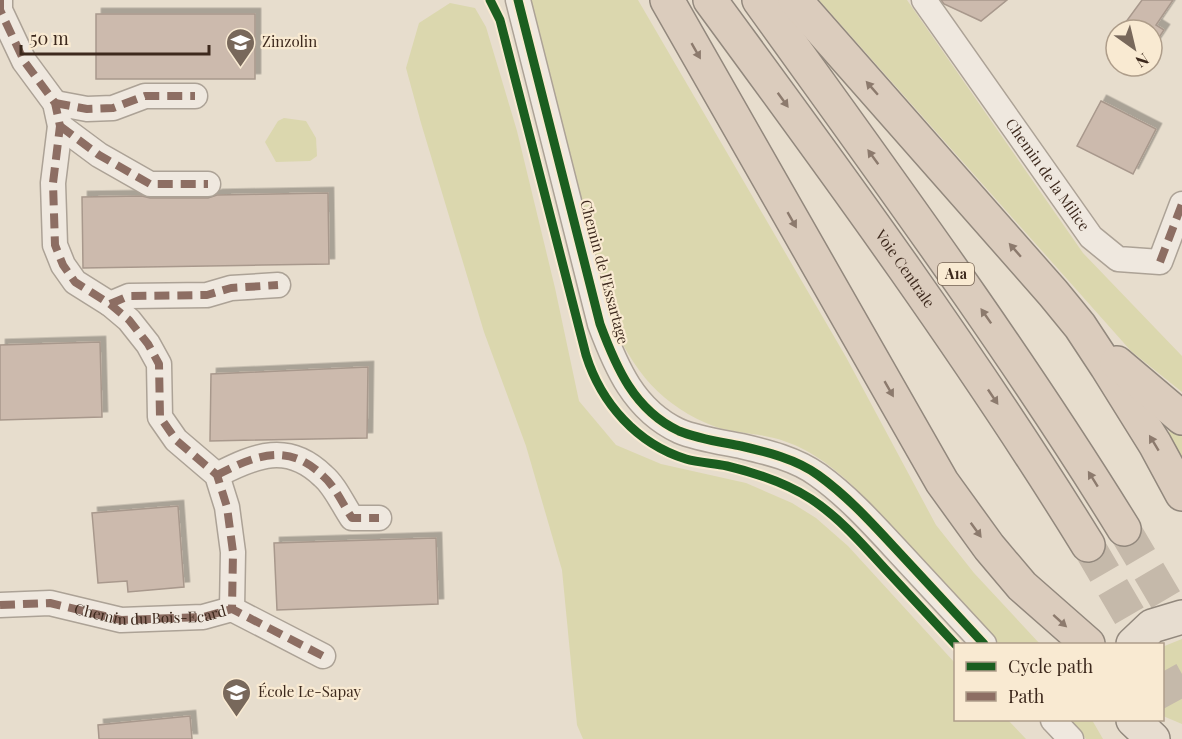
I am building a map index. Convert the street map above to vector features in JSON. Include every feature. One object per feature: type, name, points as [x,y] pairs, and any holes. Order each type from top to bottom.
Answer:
[{"type":"highway","points":[[667,0],[942,482],[989,547],[1022,586],[1086,643]]},
{"type":"highway","name":"Voie Centrale","points":[[710,0],[968,360],[1048,480],[1088,546]]},
{"type":"highway","name":"A1a","points":[[759,0],[925,229],[1005,344],[1124,529]]},
{"type":"highway","points":[[795,0],[1080,326],[1127,372],[1182,418]]},
{"type":"highway","points":[[1080,326],[1150,435],[1182,494]]},
{"type":"main road","points":[[1135,643],[1152,626],[1182,617]]},
{"type":"main road","points":[[1134,721],[1154,739]]},
{"type":"street","points":[[0,0],[0,10],[24,61],[58,114],[99,155],[150,184],[208,184]]},
{"type":"street","name":"Chemin de la Milice","points":[[924,0],[1091,237],[1118,259],[1160,262],[1182,204]]},
{"type":"street","name":"Chemin de l'Essartage","points":[[518,1],[600,324],[616,365],[627,384],[639,400],[656,416],[680,431],[773,454],[816,474],[862,513],[982,643]]},
{"type":"street","points":[[58,114],[87,109],[113,108],[145,96],[195,96]]},
{"type":"street","points":[[58,114],[53,183],[55,245],[63,265],[75,282],[110,304],[129,320],[148,344],[159,364],[160,417],[176,440],[218,475],[227,507],[233,552],[232,609]]},
{"type":"street","points":[[110,304],[129,296],[207,295],[231,288],[278,285]]},
{"type":"street","points":[[218,475],[242,462],[278,454],[304,461],[325,477],[352,518],[379,518]]},
{"type":"street","name":"Chemin du Bois-Ecard","points":[[0,605],[50,603],[120,620],[203,618],[232,609],[323,656]]},
{"type":"street","points":[[1054,721],[1071,739]]},
{"type":"shaded area","points":[[530,0],[638,0],[846,357],[936,525],[974,573],[1039,643],[998,643],[851,484],[825,462],[785,441],[716,427],[680,409],[651,385],[639,370],[611,319]]},
{"type":"shaded area","points":[[819,0],[907,0],[1083,253],[1182,356],[1182,392],[1131,351]]},
{"type":"shaded area","points":[[450,3],[475,8],[486,27],[517,131],[555,288],[579,401],[616,445],[661,464],[746,483],[792,503],[816,518],[848,546],[954,662],[954,721],[1009,721],[1026,739],[583,739],[577,725],[562,570],[526,446],[484,332],[406,68],[419,23]]},
{"type":"shaded area","points":[[284,118],[306,121],[316,138],[317,156],[310,161],[276,162],[265,142],[278,121]]},
{"type":"shaded area","points":[[1174,427],[1182,432],[1182,466],[1165,436]]},
{"type":"shaded area","points":[[1182,639],[1182,724],[1164,716],[1164,646]]},
{"type":"shaded area","points":[[1069,721],[1093,721],[1103,739],[1086,739]]},
{"type":"building","points":[[941,0],[1007,0],[981,21],[944,4]]},
{"type":"building","points":[[1142,0],[1173,0],[1161,18],[1129,18]]},
{"type":"building","points":[[96,14],[255,14],[255,79],[96,79]]},
{"type":"building","points":[[1101,101],[1156,129],[1133,174],[1077,146]]},
{"type":"building","points":[[328,193],[329,264],[83,268],[82,197],[208,198],[217,195]]},
{"type":"building","points":[[100,342],[102,417],[0,420],[0,345]]},
{"type":"building","points":[[368,367],[367,438],[210,441],[211,374]]},
{"type":"building","points":[[178,506],[184,587],[128,592],[127,581],[98,583],[92,513]]},
{"type":"building","points":[[436,538],[438,604],[277,610],[274,543]]},
{"type":"building","points":[[190,716],[192,739],[99,739],[98,725]]},
{"type":"tunnel","points":[[1124,529],[1182,627]]},
{"type":"tunnel","points":[[1088,545],[1145,643]]},
{"type":"tunnel","points":[[1164,676],[1182,708]]},
{"type":"marked path","points":[[0,0],[0,10],[24,61],[55,103],[60,126],[53,183],[55,245],[63,265],[75,282],[110,304],[129,320],[148,344],[159,364],[160,417],[176,440],[217,475],[227,507],[233,552],[232,609]]},
{"type":"marked path","points":[[55,103],[87,109],[113,108],[145,96],[195,96]]},
{"type":"marked path","points":[[60,126],[99,155],[150,184],[208,184]]},
{"type":"marked path","points":[[1160,262],[1182,204]]},
{"type":"marked path","points":[[110,304],[129,296],[207,295],[231,288],[278,285]]},
{"type":"marked path","points":[[217,475],[258,458],[284,455],[310,465],[327,480],[352,518],[379,518]]},
{"type":"marked path","points":[[0,605],[50,603],[121,620],[203,617],[232,609],[323,656]]},
{"type":"cycle path","points":[[490,0],[500,20],[586,355],[611,405],[637,432],[668,452],[691,460],[760,475],[811,499],[851,533],[954,643]]},
{"type":"cycle path","points":[[518,0],[600,324],[620,371],[638,399],[663,422],[679,431],[781,457],[818,475],[867,518],[983,643]]},
{"type":"place","name":"Zinzolin","points":[[241,68]]},
{"type":"place","name":"École Le-Sapay","points":[[237,718]]}]
